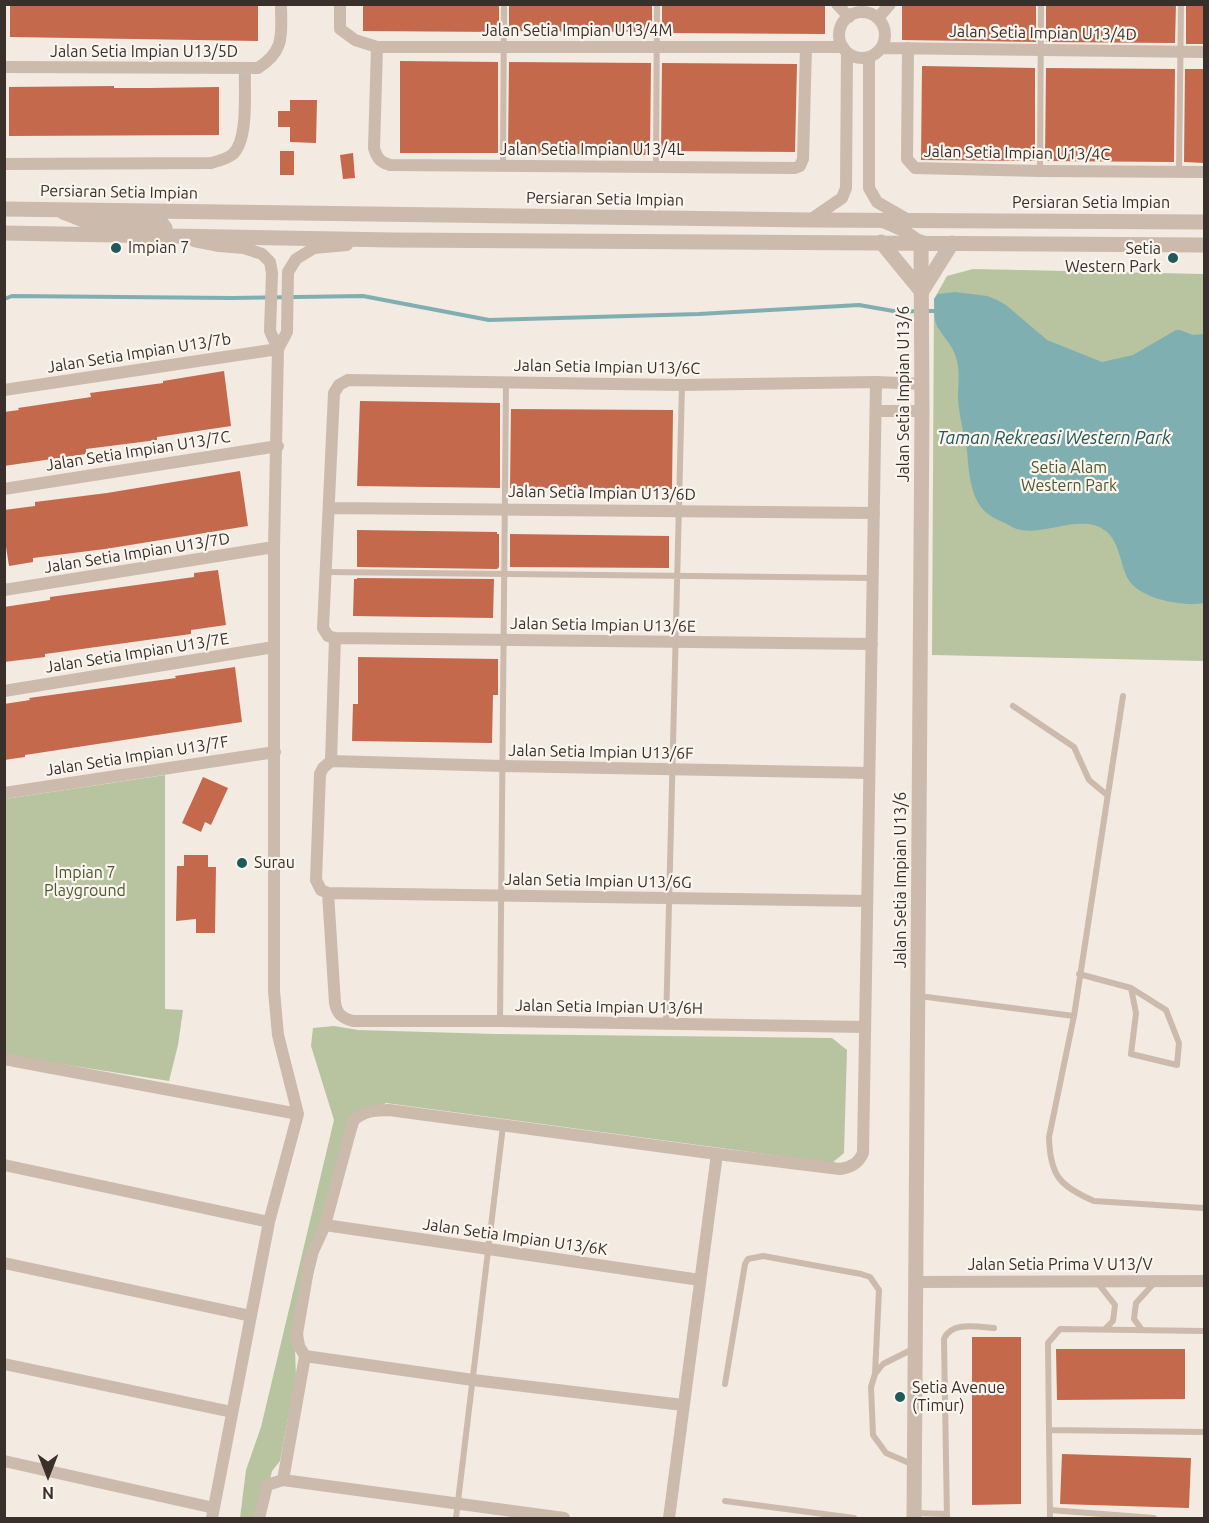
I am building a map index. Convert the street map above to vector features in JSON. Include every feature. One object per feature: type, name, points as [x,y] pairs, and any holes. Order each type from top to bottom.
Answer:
[{"type":"street","name":"Jalan Setia Impian U13/5D","points":[[4,67],[258,68],[278,51],[281,37],[281,4]]},
{"type":"street","name":"Jalan Setia Impian U13/4M","points":[[340,4],[340,29],[355,40],[376,47],[806,47],[845,50]]},
{"type":"street","points":[[837,4],[849,16]]},
{"type":"street","points":[[878,18],[890,4]]},
{"type":"street","points":[[810,220],[842,198],[846,188],[848,98],[845,50],[839,35],[840,28],[849,16],[860,12],[878,18],[886,37],[878,53],[868,58],[857,58],[845,50]]},
{"type":"street","name":"Jalan Setia Impian U13/4L","points":[[376,47],[374,148],[382,163],[390,165],[795,168],[800,166],[803,159],[806,47]]},
{"type":"street","name":"Jalan Setia Impian U13/4D","points":[[882,48],[1204,52]]},
{"type":"street","name":"Jalan Setia Impian U13/4C","points":[[908,48],[907,159],[915,168],[1204,172]]},
{"type":"street","points":[[868,58],[868,188],[877,202],[910,220]]},
{"type":"street","points":[[4,164],[211,163],[221,161],[233,154],[239,146],[244,130],[245,69]]},
{"type":"street","points":[[848,98],[869,99]]},
{"type":"street","name":"Persiaran Setia Impian","points":[[4,209],[810,220],[1204,222]]},
{"type":"street","points":[[55,209],[86,221],[156,221],[165,228],[154,236]]},
{"type":"street","points":[[876,220],[898,228],[921,242]]},
{"type":"street","points":[[4,233],[393,240],[921,242],[1204,246]]},
{"type":"street","points":[[4,1461],[213,1513],[269,1222],[298,1114],[278,1035],[274,991],[274,547],[278,446],[278,349],[270,331],[272,282],[270,262],[262,254],[244,248],[219,246],[176,236]]},
{"type":"street","points":[[278,349],[287,332],[288,272],[296,259],[314,248],[393,240]]},
{"type":"street","points":[[881,242],[922,295],[952,243]]},
{"type":"street","name":"Jalan Setia Impian U13/6","points":[[914,1516],[922,411],[921,242]]},
{"type":"street","name":"Jalan Setia Impian U13/7b","points":[[4,390],[278,349]]},
{"type":"street","name":"Jalan Setia Impian U13/6C","points":[[330,508],[334,393],[339,385],[348,380],[682,385],[876,382],[922,384]]},
{"type":"street","points":[[283,1480],[305,1356],[299,1346],[297,1334],[310,1258],[325,1226],[352,1121],[359,1115],[378,1110],[389,1110],[717,1154],[840,1168],[854,1165],[860,1160],[863,1153],[876,382]]},
{"type":"street","points":[[876,411],[922,411]]},
{"type":"street","name":"Jalan Setia Impian U13/7C","points":[[4,489],[278,446]]},
{"type":"street","points":[[328,893],[321,890],[316,880],[320,774],[323,768],[332,761],[335,638],[328,636],[323,628],[330,508]]},
{"type":"street","name":"Jalan Setia Impian U13/6D","points":[[330,508],[874,513]]},
{"type":"street","name":"Jalan Setia Impian U13/7D","points":[[4,590],[274,547]]},
{"type":"street","name":"Jalan Setia Impian U13/6E","points":[[335,638],[872,644]]},
{"type":"street","name":"Jalan Setia Impian U13/7E","points":[[4,690],[274,647]]},
{"type":"street","name":"Jalan Setia Impian U13/7F","points":[[4,793],[275,752]]},
{"type":"street","name":"Jalan Setia Impian U13/6F","points":[[332,761],[869,773]]},
{"type":"street","name":"Jalan Setia Impian U13/6G","points":[[328,893],[867,901]]},
{"type":"street","name":"Jalan Setia Impian U13/6H","points":[[328,893],[337,1010],[341,1016],[353,1021],[865,1027]]},
{"type":"street","points":[[4,1059],[298,1114]]},
{"type":"street","points":[[669,1518],[717,1154]]},
{"type":"street","points":[[4,1165],[269,1222]]},
{"type":"street","name":"Jalan Setia Impian U13/6K","points":[[325,1226],[700,1280]]},
{"type":"street","points":[[4,1263],[251,1316]]},
{"type":"street","name":"Jalan Setia Prima V U13/V","points":[[916,1282],[1204,1281]]},
{"type":"street","points":[[305,1356],[473,1380],[683,1405]]},
{"type":"street","points":[[4,1364],[232,1412]]},
{"type":"street","points":[[259,1518],[267,1485],[283,1480],[564,1518]]},
{"type":"lane","points":[[503,166],[504,4]]},
{"type":"lane","points":[[656,166],[657,4]]},
{"type":"lane","points":[[1040,171],[1041,4]]},
{"type":"lane","points":[[1179,172],[1181,4]]},
{"type":"lane","points":[[500,1021],[506,383]]},
{"type":"lane","points":[[666,1024],[682,385]]},
{"type":"lane","points":[[326,572],[873,578]]},
{"type":"lane","points":[[1123,696],[1074,1016],[1049,1137],[1050,1157],[1054,1171],[1063,1182],[1077,1194],[1094,1201],[1204,1208]]},
{"type":"lane","points":[[1013,706],[1074,747],[1089,780],[1107,795]]},
{"type":"lane","points":[[1079,974],[1131,988],[1166,1010],[1179,1043],[1177,1065],[1131,1054],[1136,1013],[1131,988]]},
{"type":"lane","points":[[918,996],[1074,1016]]},
{"type":"lane","points":[[456,1518],[503,1126]]},
{"type":"lane","points":[[725,1384],[745,1264],[748,1259],[763,1256],[870,1277],[879,1290],[875,1374],[871,1387],[873,1435],[886,1453],[915,1465]]},
{"type":"lane","points":[[1096,1281],[1115,1305],[1113,1321],[1105,1329]]},
{"type":"lane","points":[[1142,1330],[1134,1319],[1136,1302],[1156,1281]]},
{"type":"lane","points":[[914,1516],[947,1516],[944,1339],[948,1331],[956,1328],[994,1328]]},
{"type":"lane","points":[[1050,1518],[1048,1343],[1060,1329],[1204,1331]]},
{"type":"lane","points":[[875,1374],[883,1364],[916,1348]]},
{"type":"lane","points":[[1049,1430],[1204,1432]]},
{"type":"lane","points":[[725,1501],[854,1518]]},
{"type":"lane","points":[[1050,1510],[1154,1518]]},
{"type":"green space","name":"Setia Alam Western Park","points":[[973,269],[1204,274],[1204,661],[932,655],[934,299],[947,276]]},
{"type":"green space","name":"Impian 7 Playground","points":[[165,775],[165,1009],[183,1010],[178,1045],[169,1081],[5,1055],[5,799]]},
{"type":"green space","points":[[334,1026],[358,1030],[495,1034],[832,1038],[847,1050],[844,1153],[832,1163],[386,1103],[361,1116],[320,1247],[295,1349],[296,1376],[280,1461],[272,1471],[261,1518],[240,1518],[246,1470],[261,1427],[334,1120],[311,1046],[313,1028]]},
{"type":"water","name":"Taman Rekreasi Western Park","points":[[955,292],[987,296],[997,300],[1047,340],[1102,362],[1133,355],[1176,330],[1193,335],[1204,334],[1204,603],[1185,604],[1161,600],[1140,591],[1127,577],[1117,546],[1106,531],[1096,526],[1074,524],[1027,531],[1012,527],[992,517],[982,508],[974,493],[960,418],[957,361],[935,320],[934,299],[938,294]]},
{"type":"building","points":[[10,4],[258,4],[258,41],[10,37]]},
{"type":"building","points":[[363,4],[499,4],[499,32],[363,31]]},
{"type":"building","points":[[509,4],[652,4],[652,32],[509,31]]},
{"type":"building","points":[[662,4],[825,4],[825,34],[662,33]]},
{"type":"building","points":[[902,4],[1036,4],[1036,42],[902,40]]},
{"type":"building","points":[[1046,4],[1176,4],[1175,43],[1046,42]]},
{"type":"building","points":[[1186,4],[1204,4],[1204,44],[1186,44]]},
{"type":"building","points":[[400,61],[498,62],[498,153],[400,153]]},
{"type":"building","points":[[509,62],[651,63],[650,155],[508,153]]},
{"type":"building","points":[[662,63],[797,64],[795,152],[661,151]]},
{"type":"building","points":[[922,66],[1035,68],[1035,161],[921,160]]},
{"type":"building","points":[[1046,68],[1175,69],[1174,162],[1045,161]]},
{"type":"building","points":[[1185,69],[1204,69],[1204,163],[1184,162]]},
{"type":"building","points":[[114,86],[114,88],[219,87],[219,135],[9,136],[9,87]]},
{"type":"building","points":[[290,100],[317,100],[316,143],[290,142],[290,127],[278,127],[278,111],[290,111]]},
{"type":"building","points":[[280,151],[294,151],[294,175],[280,175]]},
{"type":"building","points":[[353,153],[355,178],[343,179],[340,155]]},
{"type":"building","points":[[224,371],[231,426],[157,437],[157,440],[86,449],[86,454],[4,466],[4,412],[91,397],[90,393],[163,383],[163,381]]},
{"type":"building","points":[[360,401],[500,403],[500,488],[357,486]]},
{"type":"building","points":[[511,409],[673,410],[672,489],[510,488]]},
{"type":"building","points":[[240,471],[248,526],[33,558],[33,562],[9,566],[4,534],[4,510],[35,506],[35,502],[107,493]]},
{"type":"building","points":[[357,530],[497,532],[499,534],[499,567],[497,569],[357,567]]},
{"type":"building","points":[[510,534],[669,536],[669,568],[510,567]]},
{"type":"building","points":[[218,570],[226,625],[191,630],[191,634],[45,654],[45,657],[4,662],[4,607],[50,600],[50,597],[194,577],[194,573]]},
{"type":"building","points":[[354,579],[494,579],[493,618],[353,616]]},
{"type":"building","points":[[358,657],[498,659],[498,695],[493,695],[492,743],[352,741],[353,704],[358,704]]},
{"type":"building","points":[[235,667],[242,722],[4,760],[4,704],[30,700],[29,698],[176,678],[175,676]]},
{"type":"building","points":[[203,777],[228,788],[211,825],[205,822],[201,832],[182,823]]},
{"type":"building","points":[[184,855],[208,855],[208,867],[216,867],[215,933],[196,933],[196,919],[176,921],[177,866],[184,866]]},
{"type":"building","points":[[972,1337],[1021,1337],[1021,1504],[972,1505]]},
{"type":"building","points":[[1056,1349],[1185,1349],[1185,1399],[1057,1400]]},
{"type":"building","points":[[1062,1454],[1191,1458],[1189,1508],[1060,1504]]},
{"type":"waterway","points":[[4,299],[12,296],[232,298],[363,296],[489,320],[699,314],[859,305],[899,312],[918,311]]},
{"type":"waterway","points":[[926,311],[935,311]]},
{"type":"place","name":"Impian 7","points":[[116,248]]},
{"type":"place","name":"Setia Western Park","points":[[1173,258]]},
{"type":"place","name":"Surau","points":[[242,863]]},
{"type":"place","name":"Setia Avenue (Timur)","points":[[900,1397]]}]
